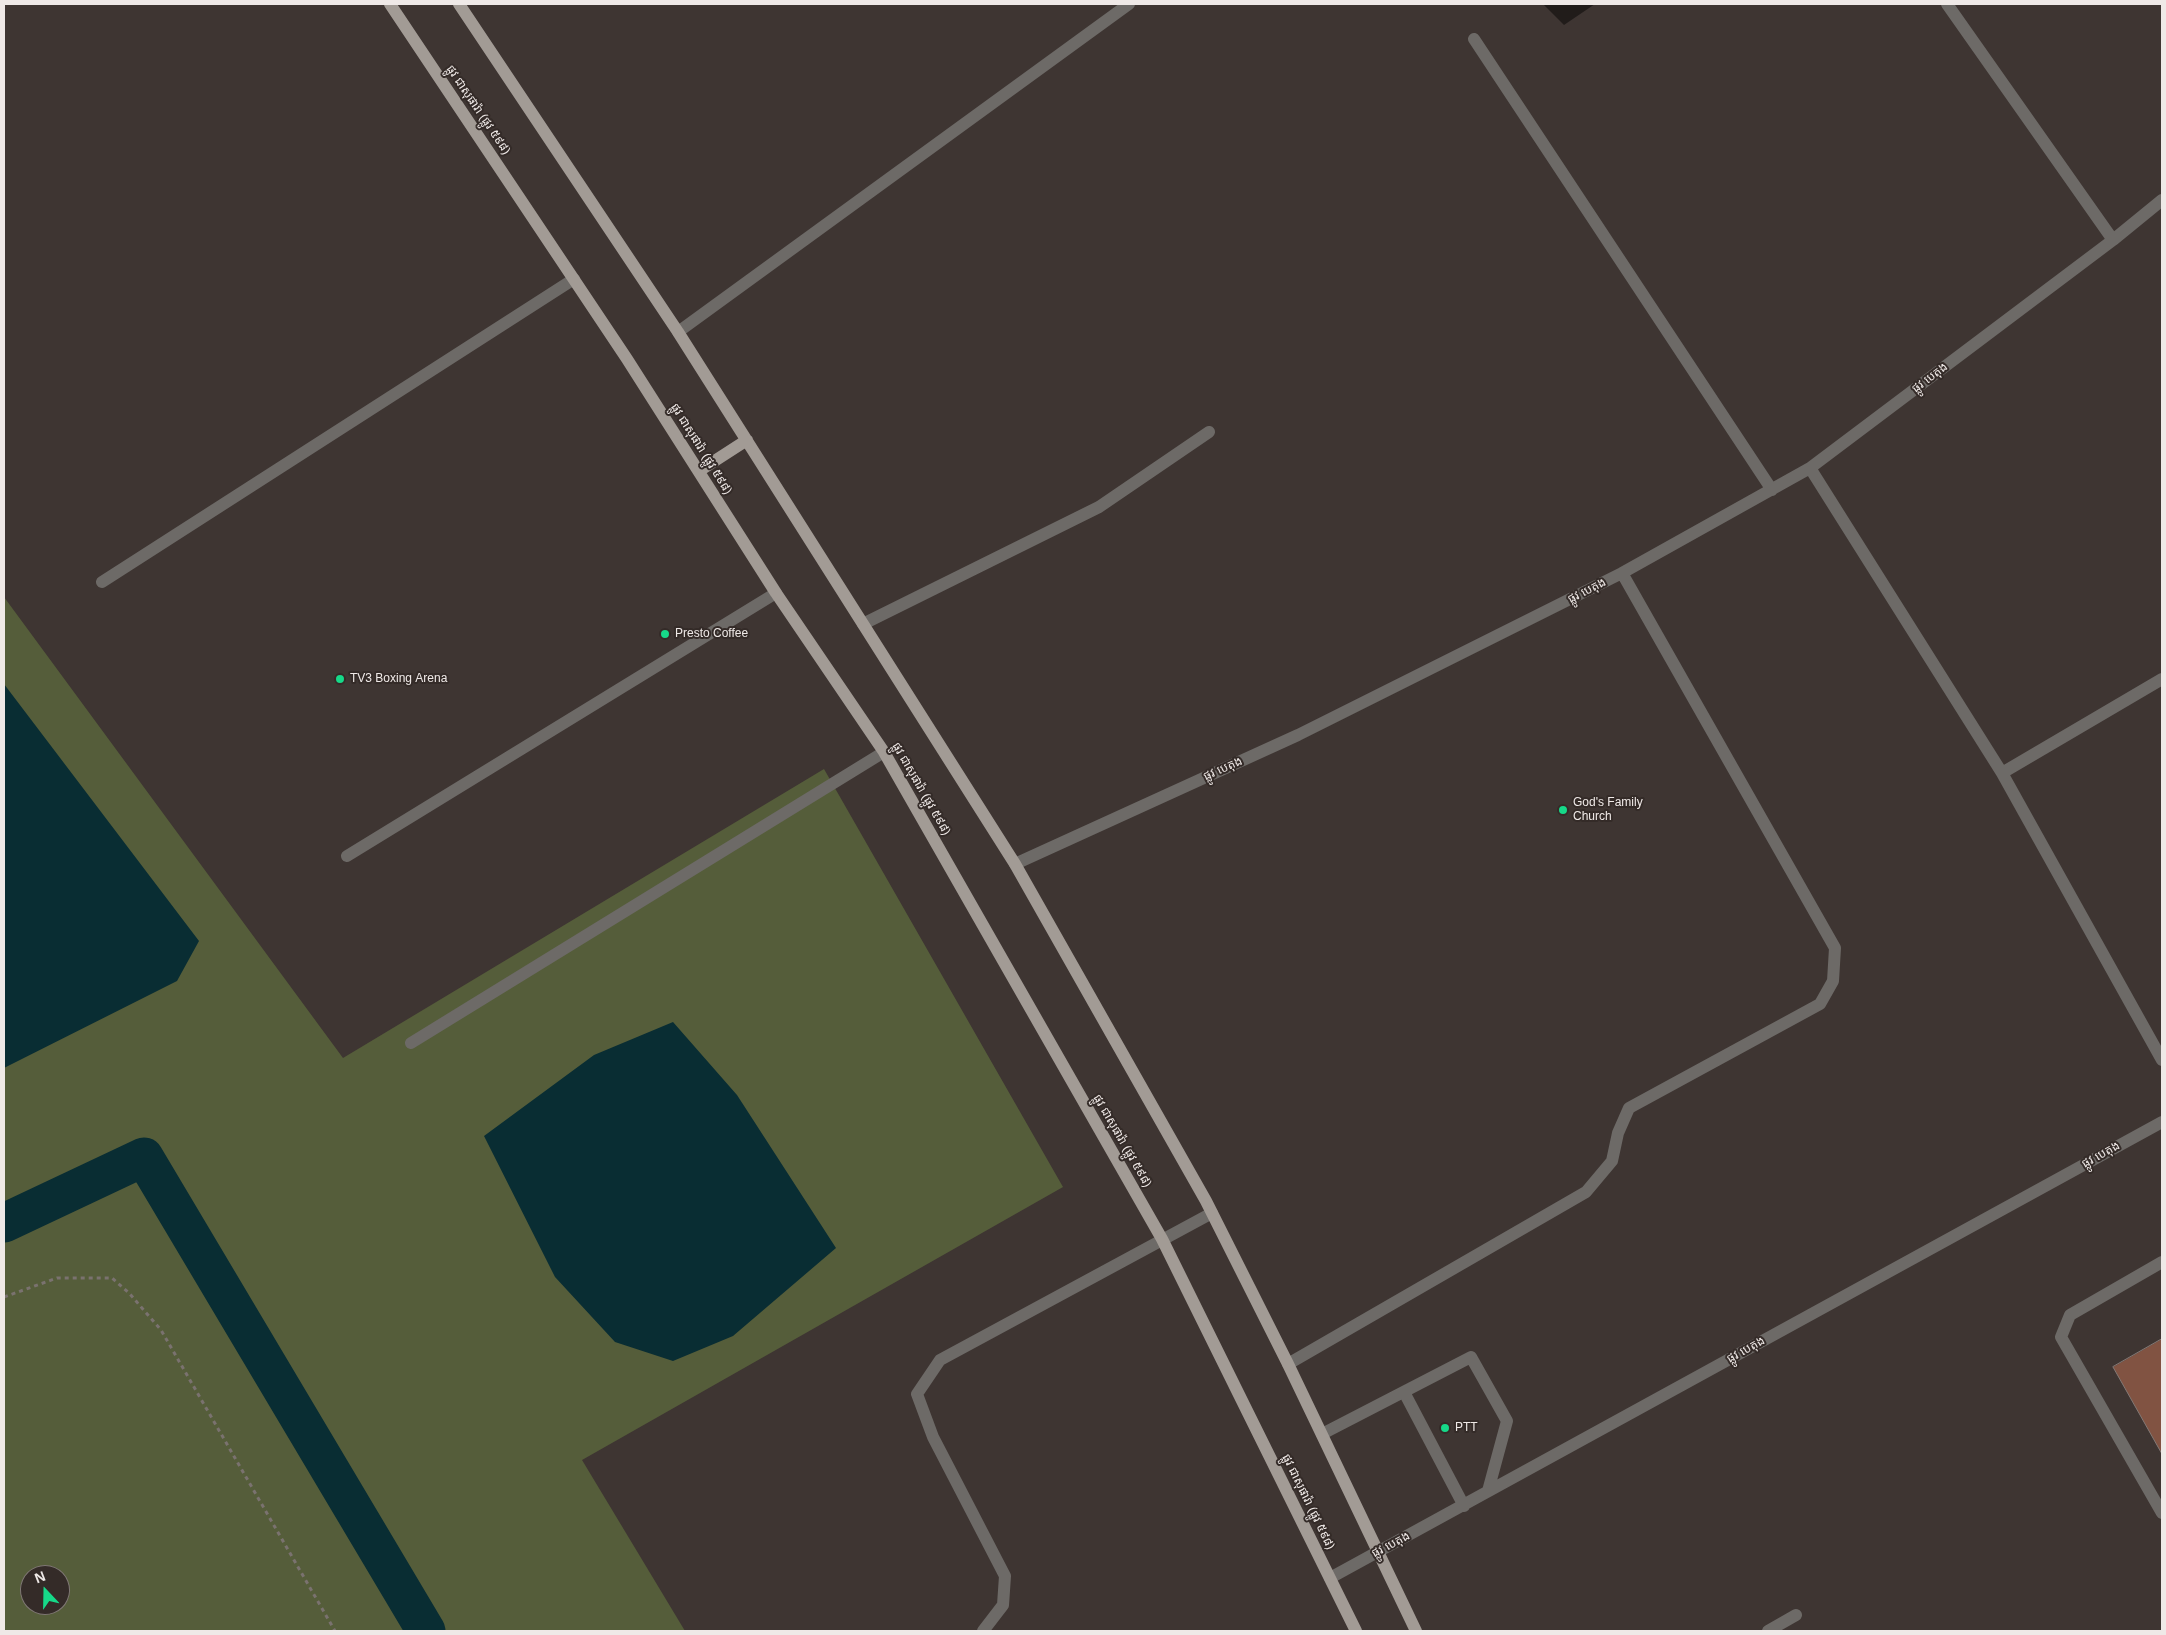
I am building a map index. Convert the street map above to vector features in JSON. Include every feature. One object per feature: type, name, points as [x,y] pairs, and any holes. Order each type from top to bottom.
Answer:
[{"type":"main road","name":"ផ្លូវ ជាសុផារ៉ា (ផ្លូវ ៥៩៨)","points":[[390,4],[574,279],[776,593],[884,752],[1162,1239],[1356,1631]]},
{"type":"main road","points":[[459,4],[678,332],[1015,864],[1212,1213],[1288,1364],[1416,1631]]},
{"type":"main road","points":[[699,471],[746,440]]},
{"type":"street","points":[[678,332],[1129,4]]},
{"type":"street","points":[[1947,4],[2113,240]]},
{"type":"street","points":[[1474,39],[1772,490]]},
{"type":"street","name":"ផ្លូវ បេតុង","points":[[1015,864],[1298,735],[1622,573],[1772,490],[1810,468],[2113,240],[2162,200]]},
{"type":"street","points":[[102,582],[574,279]]},
{"type":"street","points":[[863,624],[1099,508],[1209,432]]},
{"type":"street","points":[[1810,468],[2002,773],[2162,1060]]},
{"type":"street","points":[[1288,1364],[1586,1192],[1612,1160],[1618,1133],[1629,1108],[1820,1004],[1833,981],[1835,948],[1622,573]]},
{"type":"street","points":[[347,856],[776,593]]},
{"type":"street","points":[[2002,773],[2162,679]]},
{"type":"street","points":[[411,1043],[884,752]]},
{"type":"street","name":"ផ្លូវ បេតុង","points":[[1330,1578],[2162,1122]]},
{"type":"street","points":[[982,1631],[1003,1605],[1006,1576],[932,1437],[917,1394],[940,1360],[1212,1213]]},
{"type":"street","points":[[2162,1262],[2070,1315],[2061,1337],[2162,1513]]},
{"type":"street","points":[[1322,1434],[1471,1358],[1507,1421],[1488,1491]]},
{"type":"street","points":[[1404,1392],[1464,1506]]},
{"type":"street","points":[[1768,1631],[1796,1615]]},
{"type":"path","points":[[4,1297],[57,1278],[80,1277],[112,1278],[129,1293],[161,1330],[335,1631]]},
{"type":"green space","points":[[4,597],[343,1058],[824,769],[1063,1187],[582,1460],[685,1631],[4,1631]]},
{"type":"water","points":[[4,684],[199,941],[177,981],[4,1068]]},
{"type":"water","points":[[673,1022],[737,1095],[836,1248],[733,1336],[673,1361],[615,1342],[555,1277],[484,1136],[594,1055]]},
{"type":"building","points":[[2162,1339],[2162,1454],[2113,1367]]},
{"type":"waterway","points":[[4,1223],[144,1157],[426,1631]]},
{"type":"place","name":"Presto Coffee","points":[[665,634]]},
{"type":"place","name":"TV3 Boxing Arena","points":[[340,679]]},
{"type":"place","name":"God's Family Church","points":[[1563,810]]},
{"type":"place","name":"PTT","points":[[1445,1428]]}]
